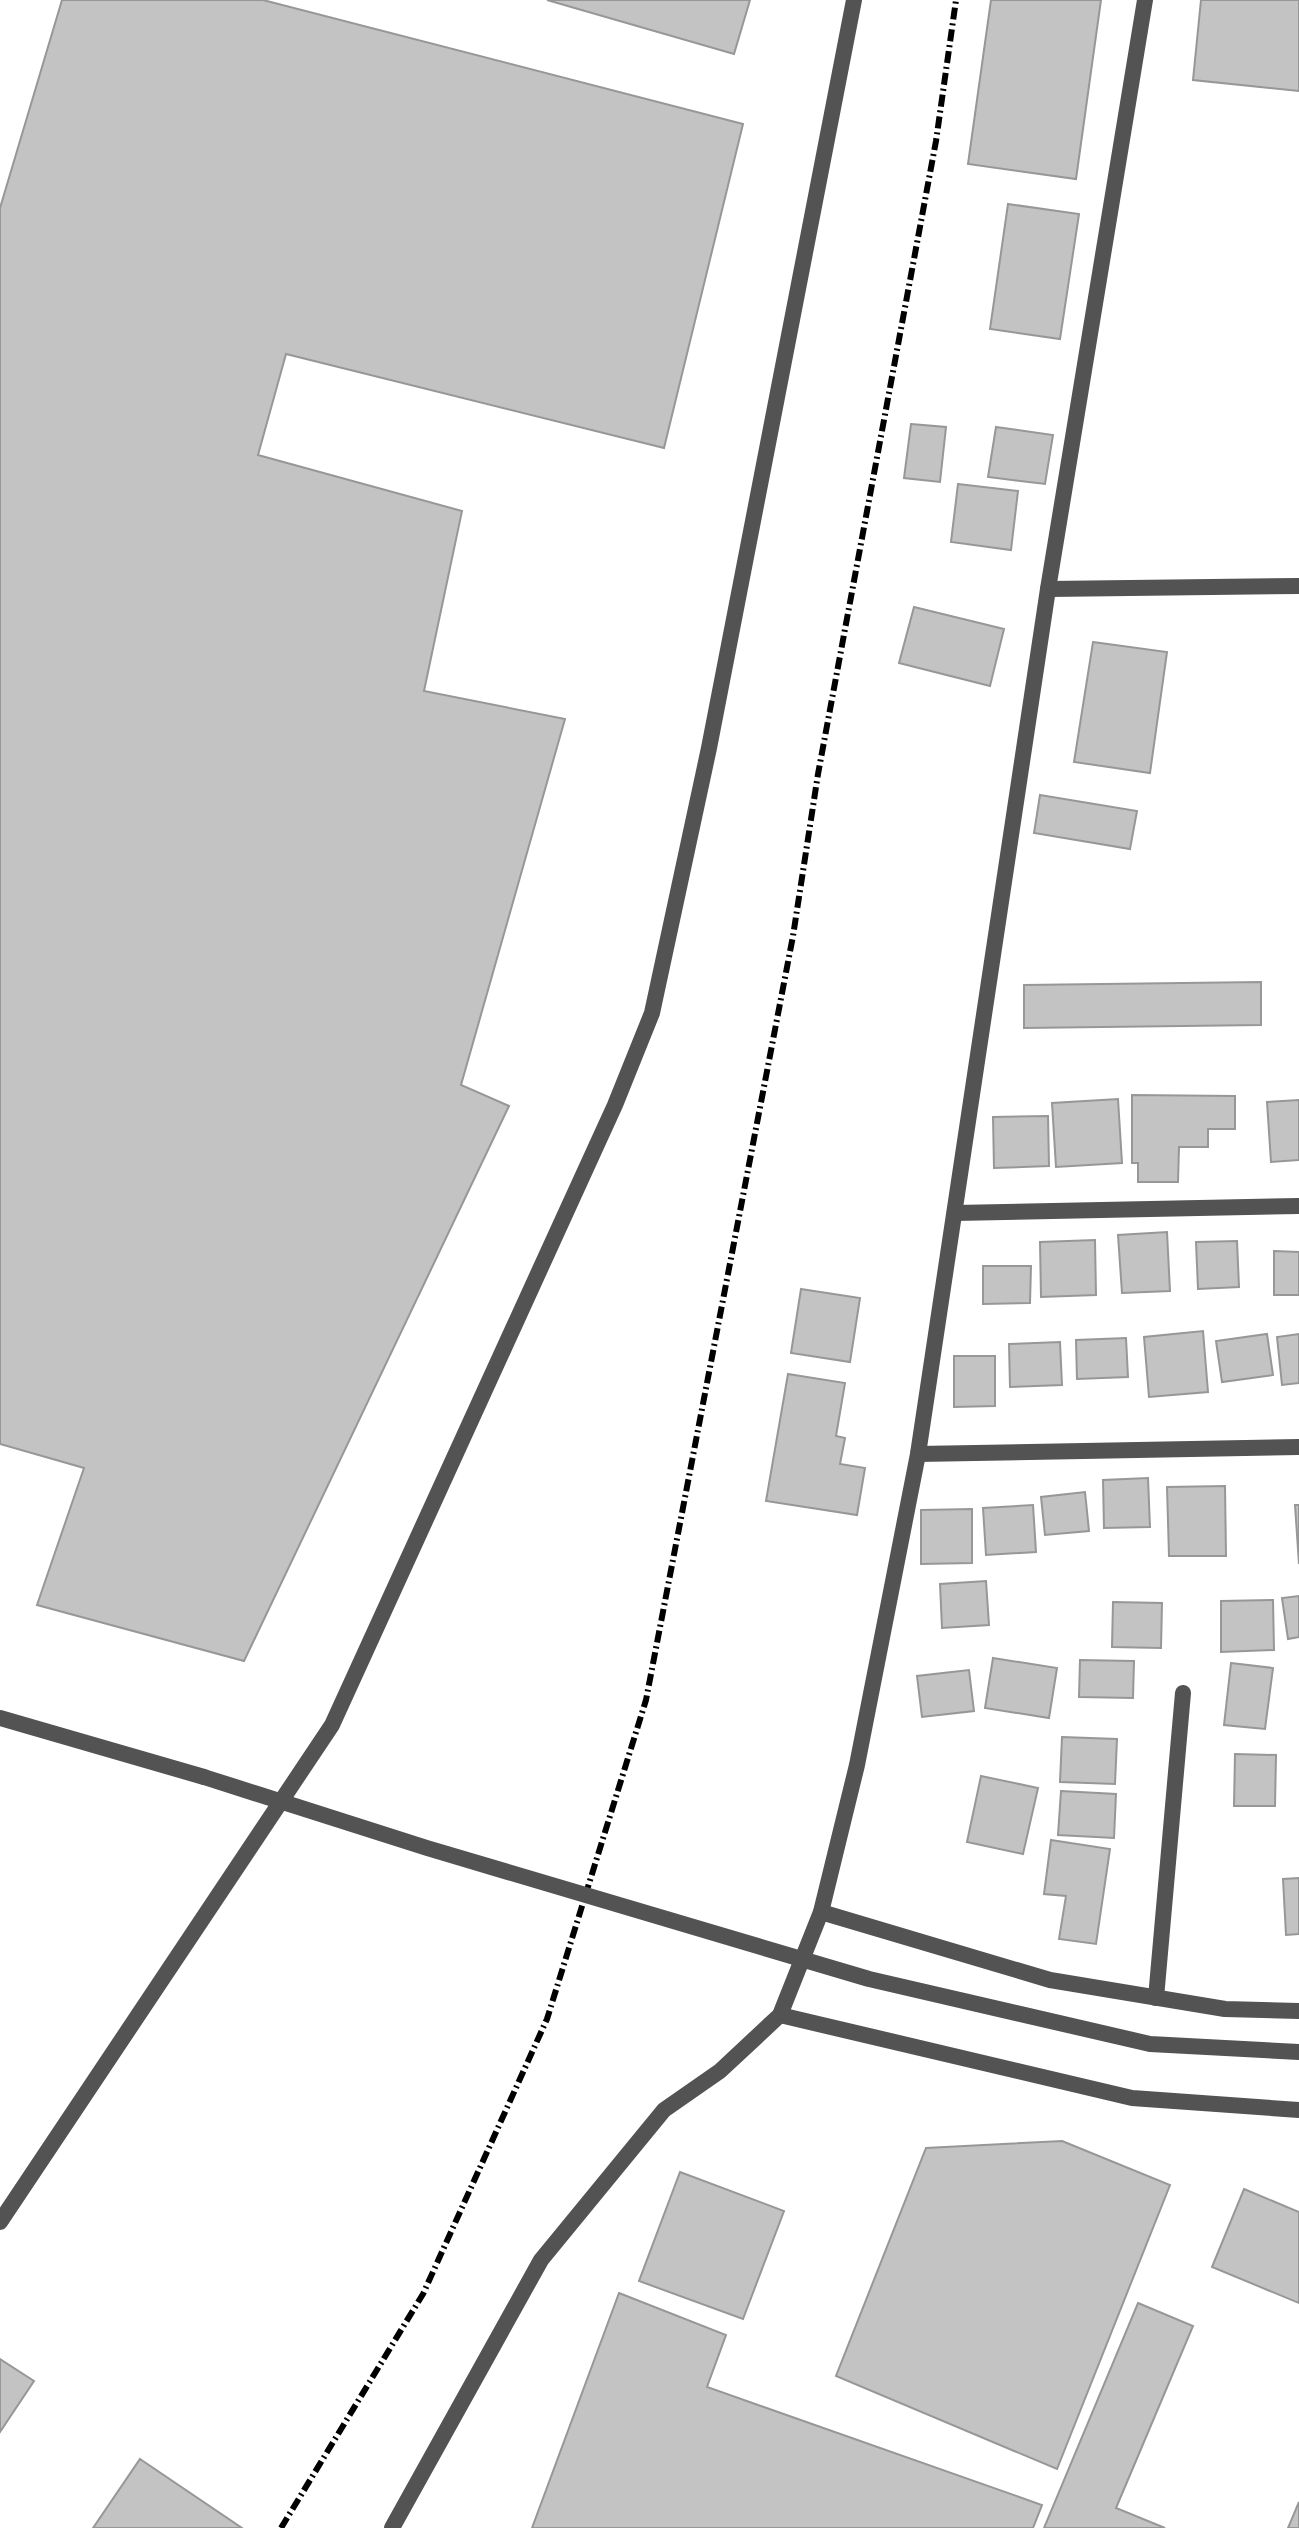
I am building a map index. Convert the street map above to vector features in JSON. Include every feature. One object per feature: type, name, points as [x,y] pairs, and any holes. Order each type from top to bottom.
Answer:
[{"type":"street","points":[[0,2222],[332,1725],[615,1105],[652,1013],[709,748],[854,0]]},
{"type":"street","points":[[392,2528],[541,2260],[664,2110],[720,2071],[780,2015],[821,1912],[857,1765],[918,1454],[1048,589],[1145,0]]},
{"type":"street","points":[[1048,589],[1299,586]]},
{"type":"street","points":[[955,1213],[1299,1206]]},
{"type":"street","points":[[918,1454],[1299,1447]]},
{"type":"street","points":[[1156,1998],[1183,1693]]},
{"type":"street","points":[[0,1718],[869,1979],[1150,2044],[1299,2052]]},
{"type":"street","points":[[821,1912],[1050,1980],[1225,2009],[1299,2011]]},
{"type":"street","points":[[780,2015],[1132,2098],[1299,2110]]},
{"type":"building","points":[[62,0],[263,0],[743,124],[664,448],[286,354],[258,455],[462,511],[424,691],[565,719],[461,1085],[509,1106],[244,1661],[37,1605],[84,1468],[0,1444],[0,208]]},
{"type":"building","points":[[547,0],[750,0],[734,54]]},
{"type":"building","points":[[991,0],[1101,0],[1076,179],[968,164]]},
{"type":"building","points":[[1201,0],[1299,0],[1299,91],[1193,80]]},
{"type":"building","points":[[1008,204],[1079,214],[1060,339],[990,329]]},
{"type":"building","points":[[911,424],[946,427],[940,482],[904,478]]},
{"type":"building","points":[[996,427],[1053,435],[1045,484],[988,477]]},
{"type":"building","points":[[958,484],[1018,491],[1011,550],[951,542]]},
{"type":"building","points":[[914,607],[1004,629],[990,686],[899,663]]},
{"type":"building","points":[[1093,642],[1167,652],[1150,773],[1074,762]]},
{"type":"building","points":[[1040,795],[1137,811],[1130,849],[1034,833]]},
{"type":"building","points":[[1261,982],[1261,1025],[1024,1028],[1024,985]]},
{"type":"building","points":[[1132,1095],[1235,1096],[1235,1129],[1208,1129],[1208,1147],[1179,1147],[1178,1182],[1138,1182],[1138,1163],[1132,1163]]},
{"type":"building","points":[[1118,1099],[1122,1163],[1056,1167],[1052,1103]]},
{"type":"building","points":[[1299,1100],[1299,1160],[1271,1162],[1267,1102]]},
{"type":"building","points":[[1048,1116],[1049,1166],[994,1168],[993,1117]]},
{"type":"building","points":[[1167,1232],[1170,1291],[1122,1293],[1118,1235]]},
{"type":"building","points":[[1095,1240],[1096,1295],[1041,1297],[1040,1242]]},
{"type":"building","points":[[1237,1241],[1239,1287],[1198,1289],[1196,1242]]},
{"type":"building","points":[[1274,1251],[1299,1252],[1299,1295],[1274,1295]]},
{"type":"building","points":[[983,1266],[1031,1266],[1030,1303],[983,1304]]},
{"type":"building","points":[[801,1289],[860,1298],[850,1362],[791,1353]]},
{"type":"building","points":[[1203,1331],[1208,1392],[1149,1397],[1144,1337]]},
{"type":"building","points":[[1267,1334],[1273,1375],[1222,1382],[1216,1341]]},
{"type":"building","points":[[1299,1334],[1299,1383],[1282,1385],[1277,1337]]},
{"type":"building","points":[[1126,1338],[1128,1377],[1077,1379],[1076,1340]]},
{"type":"building","points":[[1060,1342],[1062,1385],[1010,1387],[1009,1344]]},
{"type":"building","points":[[954,1356],[995,1356],[995,1406],[954,1407]]},
{"type":"building","points":[[788,1374],[845,1383],[836,1436],[845,1438],[840,1464],[865,1468],[857,1515],[766,1501]]},
{"type":"building","points":[[1148,1478],[1150,1527],[1104,1528],[1103,1480]]},
{"type":"building","points":[[1225,1486],[1226,1556],[1169,1556],[1167,1487]]},
{"type":"building","points":[[1085,1492],[1089,1531],[1045,1535],[1041,1497]]},
{"type":"building","points":[[1033,1505],[1036,1552],[986,1555],[983,1508]]},
{"type":"building","points":[[1295,1505],[1299,1505],[1299,1564]]},
{"type":"building","points":[[972,1509],[972,1563],[921,1564],[921,1510]]},
{"type":"building","points":[[986,1581],[989,1625],[942,1628],[940,1584]]},
{"type":"building","points":[[1299,1596],[1299,1637],[1288,1639],[1282,1598]]},
{"type":"building","points":[[1273,1600],[1274,1650],[1221,1652],[1221,1601]]},
{"type":"building","points":[[1113,1602],[1162,1603],[1161,1648],[1112,1647]]},
{"type":"building","points":[[993,1658],[1057,1668],[1049,1718],[985,1708]]},
{"type":"building","points":[[1080,1660],[1134,1661],[1133,1698],[1079,1697]]},
{"type":"building","points":[[1231,1663],[1273,1668],[1265,1729],[1224,1725]]},
{"type":"building","points":[[969,1670],[974,1711],[922,1717],[917,1676]]},
{"type":"building","points":[[1062,1737],[1117,1739],[1115,1784],[1060,1782]]},
{"type":"building","points":[[1235,1754],[1276,1755],[1275,1806],[1234,1806]]},
{"type":"building","points":[[981,1776],[1038,1788],[1023,1854],[967,1842]]},
{"type":"building","points":[[1061,1791],[1116,1794],[1114,1838],[1058,1835]]},
{"type":"building","points":[[1051,1840],[1110,1849],[1096,1944],[1059,1939],[1066,1896],[1044,1894]]},
{"type":"building","points":[[1299,1878],[1299,1934],[1286,1935],[1283,1879]]},
{"type":"building","points":[[1062,2141],[1170,2185],[1057,2469],[836,2376],[926,2148]]},
{"type":"building","points":[[680,2172],[784,2211],[743,2319],[639,2281]]},
{"type":"building","points":[[1244,2189],[1299,2212],[1299,2303],[1212,2267]]},
{"type":"building","points":[[619,2293],[726,2335],[707,2387],[1042,2505],[1033,2528],[532,2528]]},
{"type":"building","points":[[1138,2303],[1193,2326],[1116,2508],[1165,2528],[1044,2528]]},
{"type":"building","points":[[0,2359],[34,2381],[0,2432]]},
{"type":"building","points":[[140,2459],[242,2528],[93,2528]]},
{"type":"building","points":[[1299,2502],[1299,2528],[1288,2528]]},
{"type":"railway","points":[[281,2528],[423,2294],[547,2019],[646,1700],[793,936],[818,774],[936,141],[956,0]]}]
